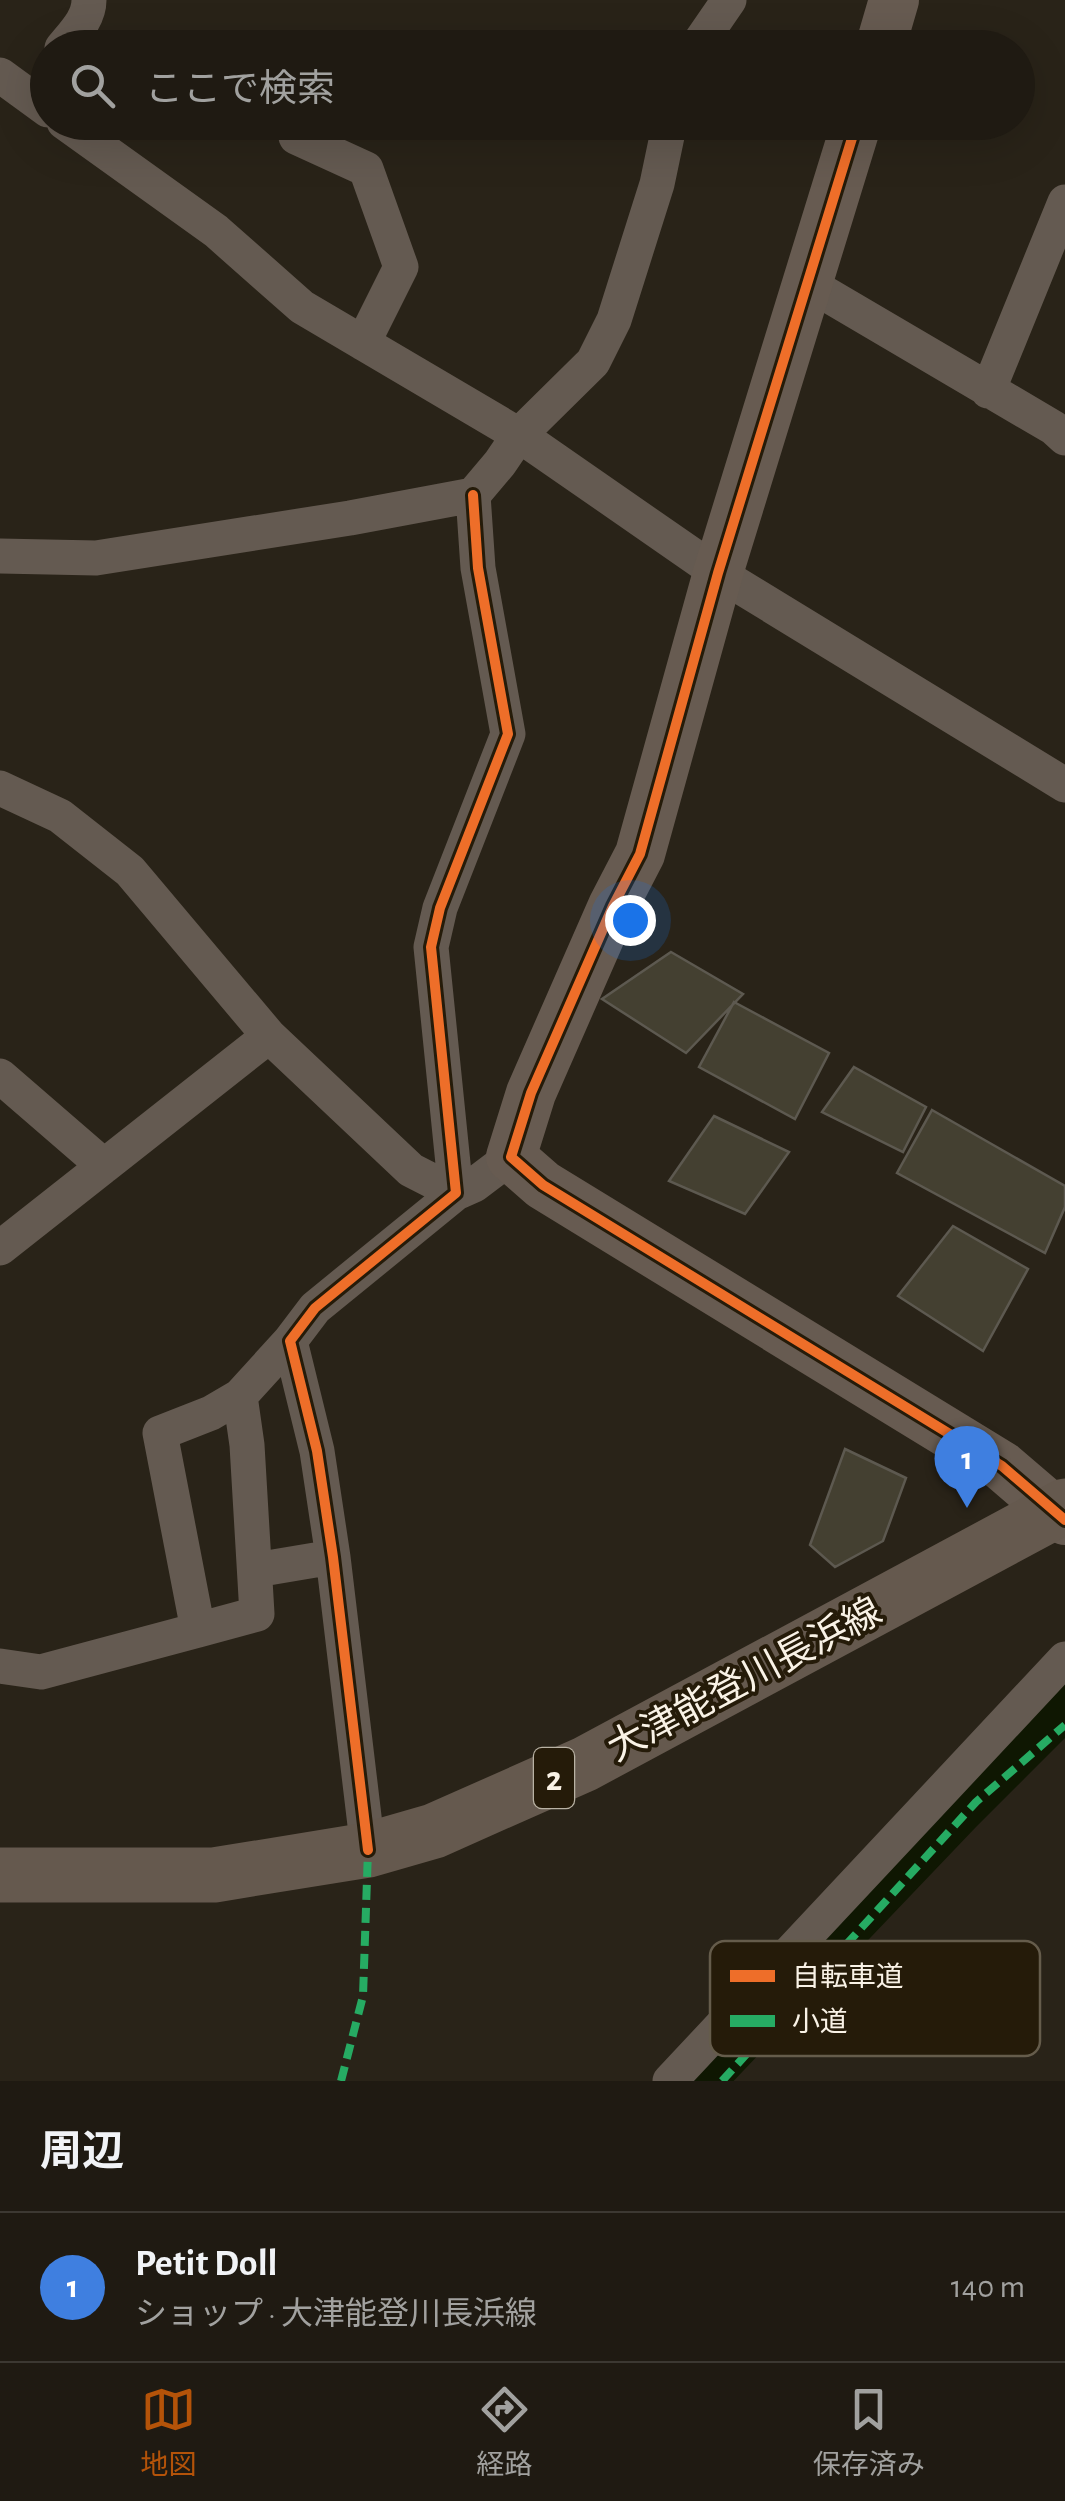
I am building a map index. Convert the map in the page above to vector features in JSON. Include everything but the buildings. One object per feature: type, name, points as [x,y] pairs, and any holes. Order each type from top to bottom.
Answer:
[{"type":"main road","name":"大津能登川長浜線","points":[[0,1876],[214,1876],[368,1850],[434,1831],[585,1764],[1062,1512]]},
{"type":"street","points":[[77,30],[89,9],[89,0]]},
{"type":"street","points":[[708,30],[729,0]]},
{"type":"street","points":[[885,30],[894,0]]},
{"type":"street","points":[[89,140],[216,232],[302,307],[519,435],[718,574],[1064,782]]},
{"type":"street","points":[[303,140],[366,169],[401,267],[363,343]]},
{"type":"street","points":[[0,556],[96,558],[472,495],[519,435],[593,362],[614,320],[666,140]]},
{"type":"street","points":[[198,1630],[160,1434],[212,1413],[240,1396],[314,1308],[456,1193],[474,1185],[511,1157],[531,1093],[640,854],[718,574],[853,140]]},
{"type":"street","points":[[988,391],[1065,202]]},
{"type":"street","points":[[809,284],[1065,438]]},
{"type":"street","points":[[456,1193],[431,946],[440,908],[508,734],[478,568],[472,495]]},
{"type":"street","points":[[0,788],[60,816],[130,872],[269,1036],[411,1170],[456,1193]]},
{"type":"street","points":[[0,1248],[269,1036]]},
{"type":"street","points":[[0,1076],[104,1166]]},
{"type":"street","points":[[511,1157],[543,1185],[1002,1466],[1062,1512]]},
{"type":"street","points":[[290,1341],[317,1451],[368,1850]]},
{"type":"street","points":[[0,1666],[41,1672],[257,1614],[247,1444],[240,1396]]},
{"type":"street","points":[[256,1570],[333,1557]]},
{"type":"street","points":[[801,1941],[1065,1659]]},
{"type":"street","points":[[670,2081],[710,2038]]},
{"type":"waterway","points":[[827,1941],[1065,1697]]},
{"type":"waterway","points":[[703,2071],[717,2056]]},
{"type":"marked path","points":[[849,1941],[976,1802],[1065,1725]]},
{"type":"marked path","points":[[341,2081],[363,1996],[368,1850]]},
{"type":"marked path","points":[[722,2081],[745,2056]]},
{"type":"cycle path","points":[[851,140],[718,573],[640,854],[531,1093],[511,1157],[543,1185],[1002,1466],[1065,1520]]},
{"type":"cycle path","points":[[368,1850],[317,1451],[290,1341],[315,1308],[456,1193],[431,947],[440,908],[508,734],[478,568],[473,495]]},
{"type":"place","name":"Petit Doll","points":[[967,1508]]}]
